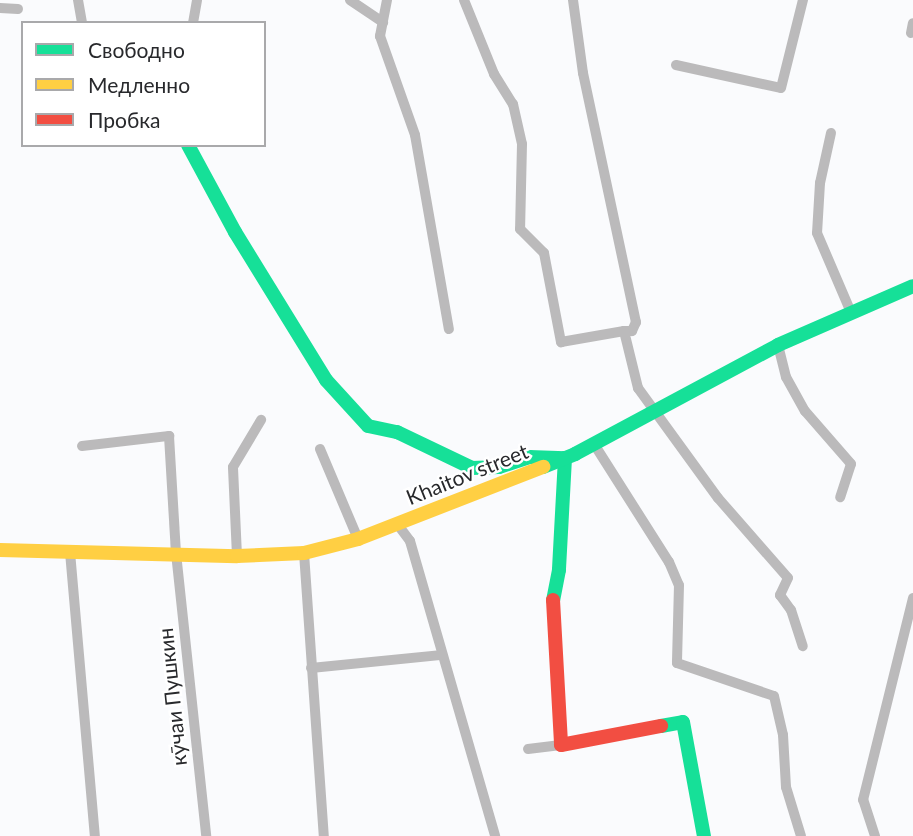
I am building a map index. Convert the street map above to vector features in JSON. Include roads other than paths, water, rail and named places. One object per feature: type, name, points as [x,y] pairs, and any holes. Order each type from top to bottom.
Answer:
[{"type":"street","points":[[78,0],[82,21]]},
{"type":"street","points":[[192,21],[197,0]]},
{"type":"street","points":[[350,0],[383,22]]},
{"type":"street","points":[[387,0],[380,36],[415,135],[449,329]]},
{"type":"street","points":[[464,0],[495,74],[513,104],[522,144],[520,229],[544,253],[561,342],[632,331],[636,322],[583,73],[573,0]]},
{"type":"street","points":[[676,65],[781,88],[803,0]]},
{"type":"street","points":[[0,8],[18,9]]},
{"type":"street","points":[[831,133],[820,183],[817,233],[849,310]]},
{"type":"street","points":[[189,147],[235,232],[326,380],[368,426],[397,432],[472,468],[499,467],[529,457],[565,458],[559,570],[551,609],[561,745]]},
{"type":"street","name":"Khaitov street","points":[[0,550],[237,556],[304,553],[358,539],[565,458],[778,345],[849,310],[913,286]]},
{"type":"street","points":[[624,331],[638,388],[718,498],[788,578],[780,595],[792,610],[803,646]]},
{"type":"street","points":[[778,345],[786,377],[806,411],[851,464],[840,497]]},
{"type":"street","points":[[237,556],[233,467],[261,420]]},
{"type":"street","name":"кӯчаи Пушкин","points":[[82,446],[169,436],[176,553],[206,836]]},
{"type":"street","points":[[594,444],[669,562],[678,585],[677,663],[774,696],[783,735],[786,787],[801,836]]},
{"type":"street","points":[[320,449],[358,539]]},
{"type":"street","points":[[398,525],[410,541],[495,836]]},
{"type":"street","points":[[70,552],[94,836]]},
{"type":"street","points":[[304,553],[324,836]]},
{"type":"street","points":[[875,836],[863,800],[912,605]]},
{"type":"street","points":[[311,668],[442,655]]},
{"type":"street","points":[[528,749],[682,722],[704,836]]}]
